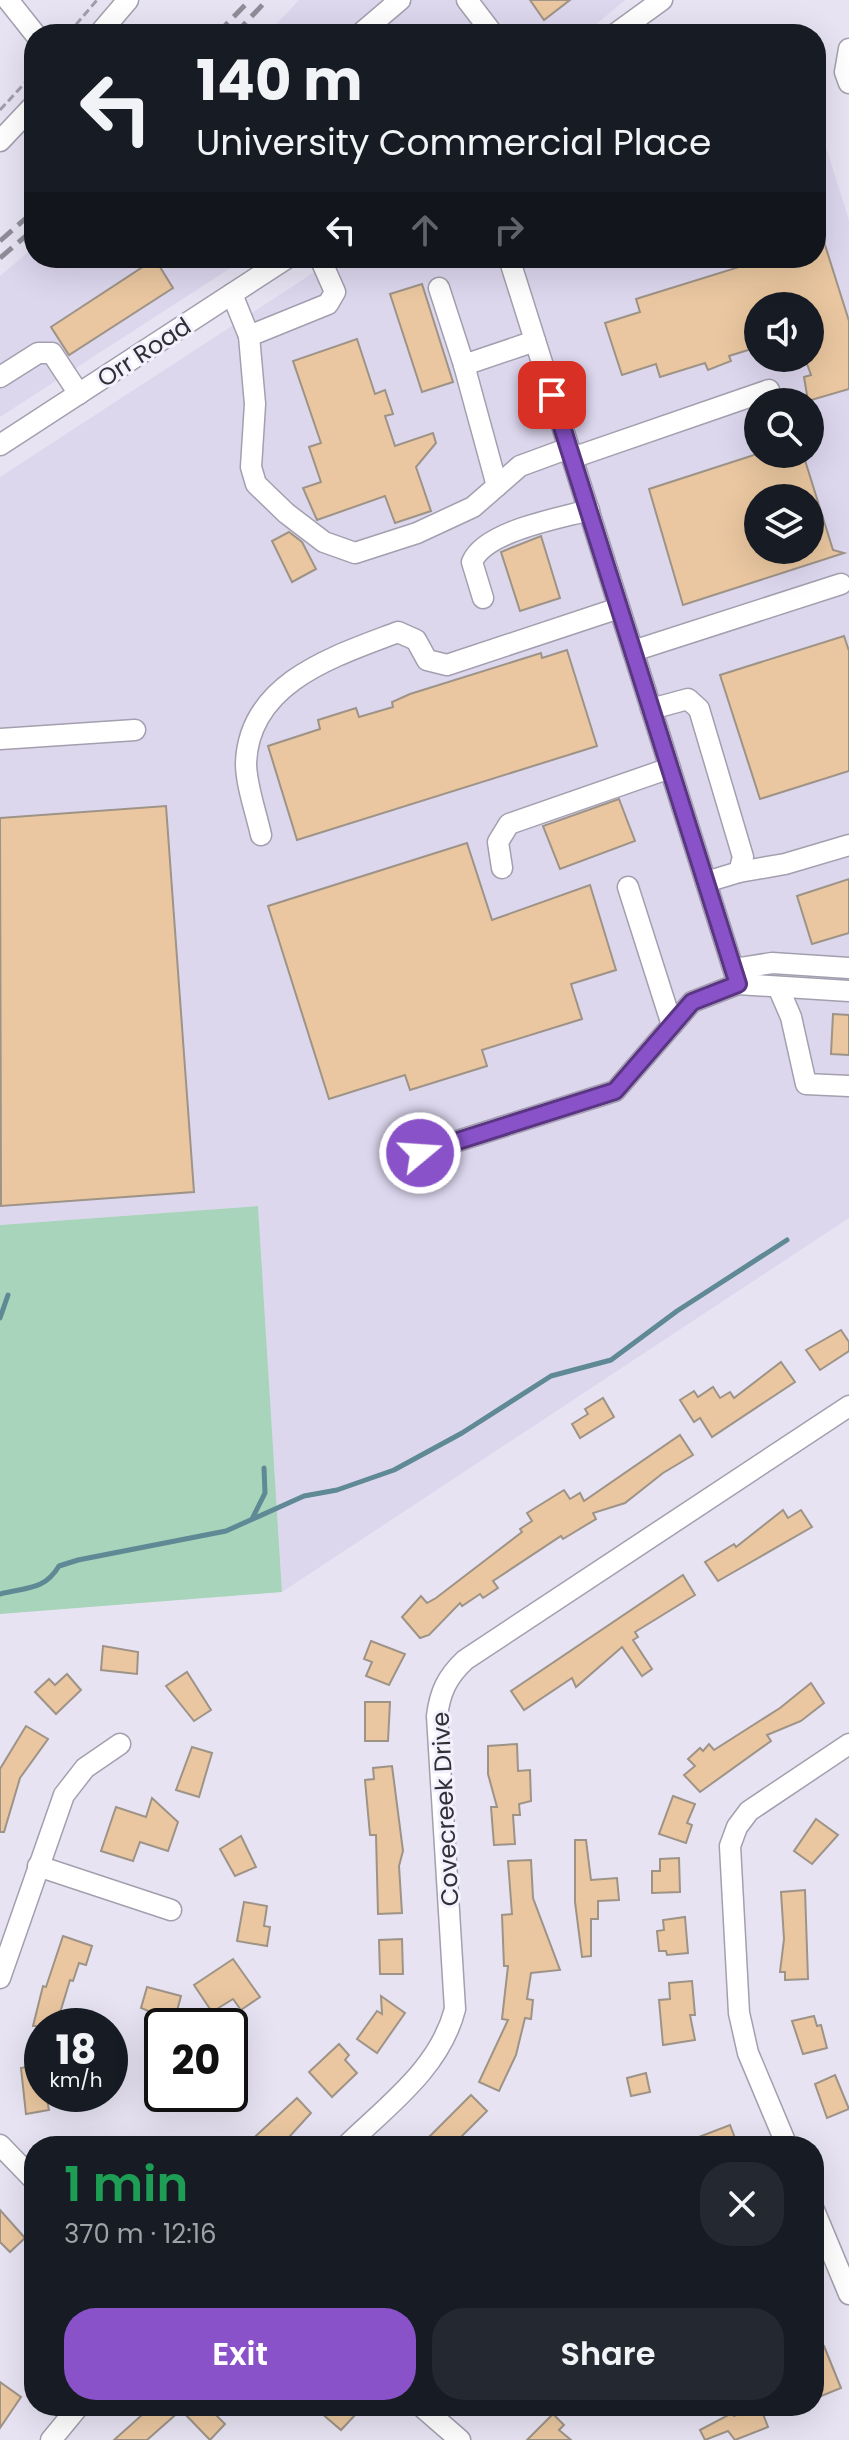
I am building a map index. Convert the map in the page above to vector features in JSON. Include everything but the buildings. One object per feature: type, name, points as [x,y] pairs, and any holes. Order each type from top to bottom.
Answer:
[{"type":"street","points":[[8,0],[27,24]]},
{"type":"street","points":[[108,24],[128,0]]},
{"type":"street","points":[[372,24],[400,0]]},
{"type":"street","points":[[467,0],[485,24]]},
{"type":"street","points":[[629,24],[660,1]]},
{"type":"street","points":[[849,49],[845,72],[849,83]]},
{"type":"street","points":[[0,141],[24,116]]},
{"type":"street","name":"Orr Road","points":[[0,445],[272,268]]},
{"type":"street","points":[[249,336],[328,304],[335,292],[324,268]]},
{"type":"street","points":[[512,268],[736,977]]},
{"type":"street","points":[[439,288],[486,433],[497,486]]},
{"type":"street","points":[[232,294],[249,336],[255,404],[251,467],[256,484],[286,513],[324,542],[355,553],[417,533],[473,507],[520,466],[744,398]]},
{"type":"street","points":[[464,365],[535,341]]},
{"type":"street","points":[[0,377],[38,353],[52,353],[79,394]]},
{"type":"street","points":[[483,598],[472,562],[480,547],[498,537],[589,510]]},
{"type":"street","points":[[633,651],[841,584]]},
{"type":"street","points":[[261,835],[246,764],[252,729],[274,694],[325,661],[398,632],[416,640],[427,660],[447,665],[619,608]]},
{"type":"street","points":[[651,709],[688,699],[695,702],[743,857],[739,872]]},
{"type":"street","points":[[0,739],[135,730]]},
{"type":"street","points":[[502,868],[498,842],[509,824],[670,768]]},
{"type":"street","points":[[706,882],[849,845]]},
{"type":"street","points":[[628,887],[672,1025]]},
{"type":"street","points":[[420,1153],[615,1091],[692,1002],[736,977],[772,963],[849,968]]},
{"type":"street","points":[[736,977],[778,987],[849,991]]},
{"type":"street","points":[[778,987],[791,1017],[806,1084],[849,1086]]},
{"type":"street","name":"Covecreek Drive","points":[[356,2136],[427,2068],[449,2031],[455,2009],[437,1716],[439,1698],[452,1673],[465,1660],[849,1406]]},
{"type":"street","points":[[0,1978],[53,1820],[71,1784],[85,1768],[120,1744]]},
{"type":"street","points":[[783,2136],[744,2040],[739,2013],[730,1846],[737,1827],[757,1805],[849,1744]]},
{"type":"street","points":[[38,1866],[171,1910]]},
{"type":"street","points":[[0,2145],[24,2170]]},
{"type":"street","points":[[824,2234],[849,2294]]},
{"type":"street","points":[[51,2440],[71,2416]]},
{"type":"street","points":[[432,2416],[460,2440]]},
{"type":"path","points":[[77,24],[97,0]]},
{"type":"path","points":[[0,110],[24,84]]},
{"type":"shaded area","points":[[299,0],[625,0],[597,24],[276,24]]},
{"type":"shaded area","points":[[826,148],[849,220],[849,1218],[282,1592],[258,1206],[0,1225],[0,477],[321,268],[826,268]]},
{"type":"shaded area","points":[[24,256],[24,268],[231,268],[0,417],[0,276]]},
{"type":"green space","points":[[258,1206],[282,1592],[0,1614],[0,1225]]},
{"type":"waterway","points":[[0,1594],[41,1584],[59,1566],[78,1560],[226,1531],[304,1496],[337,1490],[394,1470],[462,1433],[551,1376],[611,1360],[677,1311],[787,1240]]},
{"type":"waterway","points":[[0,1318],[8,1295]]},
{"type":"waterway","points":[[253,1517],[265,1493],[264,1468]]},
{"type":"railway","points":[[227,24],[250,0]]},
{"type":"railway","points":[[244,24],[267,0]]},
{"type":"railway","points":[[0,241],[24,220]]},
{"type":"railway","points":[[0,258],[24,238]]},
{"type":"route","points":[[420,1153],[615,1091],[692,1002],[738,984],[552,395]]}]
